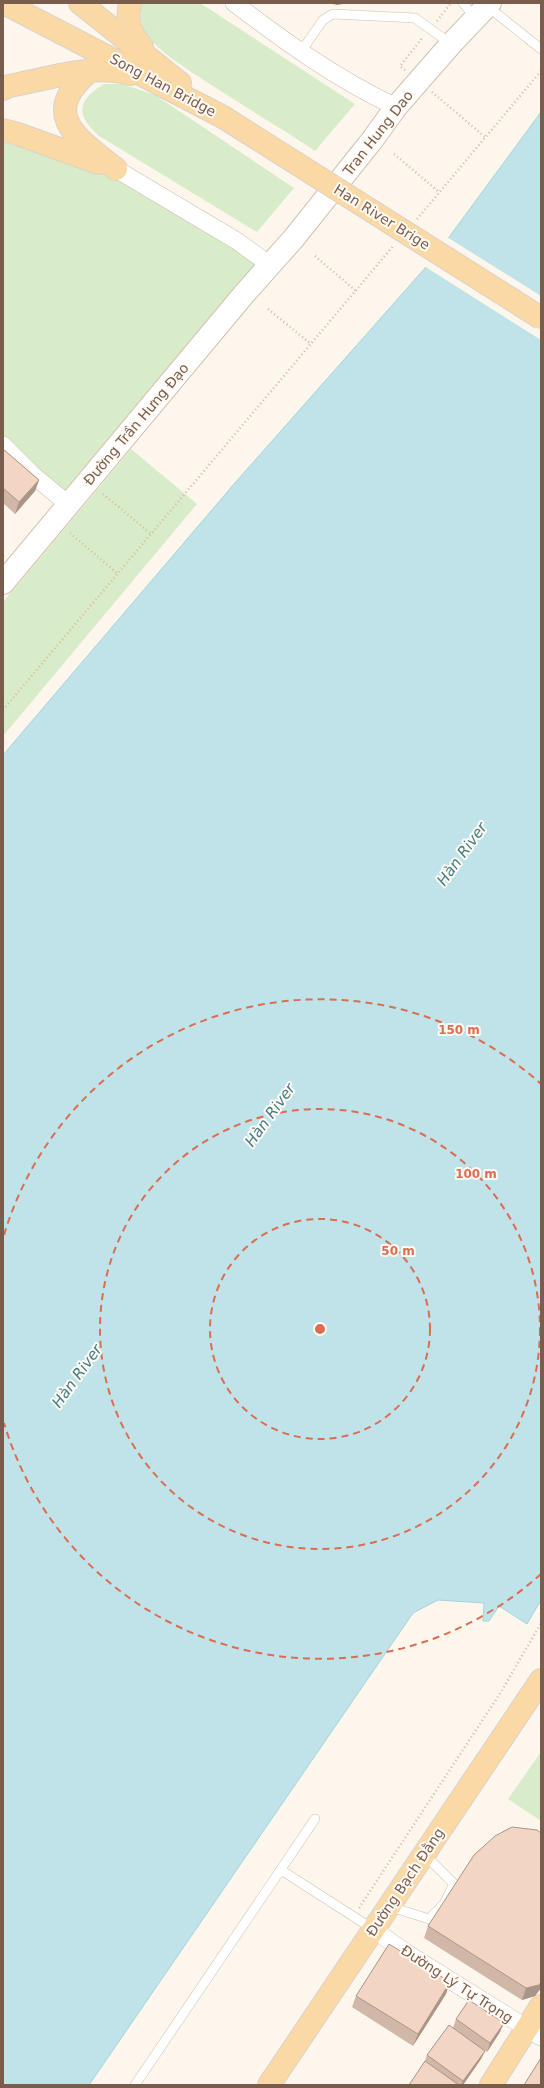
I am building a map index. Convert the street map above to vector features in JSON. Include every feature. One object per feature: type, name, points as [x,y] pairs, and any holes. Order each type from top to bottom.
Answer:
[{"type":"main road","name":"Song Han Bridge","points":[[4,3],[159,74]]},
{"type":"main road","name":"Song Han Bridge","points":[[80,3],[159,74],[223,117]]},
{"type":"main road","points":[[130,3],[127,14],[128,26],[133,37],[159,74]]},
{"type":"main road","name":"Tran Hung Dao","points":[[270,265],[374,139],[396,107],[451,44],[479,7]]},
{"type":"main road","points":[[3,89],[9,86],[91,70],[106,69],[159,74]]},
{"type":"main road","points":[[91,70],[72,88],[67,100],[66,112],[68,125],[75,136],[116,169]]},
{"type":"main road","name":"Han River Brige","points":[[223,117],[541,318]]},
{"type":"main road","points":[[3,130],[116,169]]},
{"type":"main road","name":"Đường Trần Hưng Đạo","points":[[3,583],[270,265]]},
{"type":"main road","name":"Đường Bạch Đằng","points":[[269,2085],[388,1906],[541,1682]]},
{"type":"main road","points":[[491,2085],[534,2033],[541,2006]]},
{"type":"street","points":[[234,3],[300,53],[361,91],[396,107]]},
{"type":"street","points":[[116,169],[237,240],[270,265]]},
{"type":"street","points":[[3,445],[33,475],[69,505]]},
{"type":"street","name":"Đường Lý Tự Trọng","points":[[373,1929],[534,2033]]},
{"type":"lane","points":[[479,7],[541,49]]},
{"type":"lane","points":[[300,53],[323,20],[334,14],[415,18],[451,44]]},
{"type":"lane","points":[[135,2085],[316,1820]]},
{"type":"lane","points":[[388,1906],[429,1919],[444,1904],[454,1884],[424,1854]]},
{"type":"lane","points":[[282,1870],[373,1929]]},
{"type":"path","points":[[415,221],[541,71]]},
{"type":"path","points":[[394,154],[439,192]]},
{"type":"path","points":[[3,710],[395,244]]},
{"type":"path","points":[[315,256],[356,291]]},
{"type":"path","points":[[268,309],[311,344]]},
{"type":"path","points":[[103,494],[151,534]]},
{"type":"path","points":[[70,533],[118,574]]},
{"type":"path","points":[[354,1917],[501,1692],[541,1623]]},
{"type":"green space","points":[[142,3],[200,3],[355,104],[315,151],[199,77],[151,41],[142,24]]},
{"type":"green space","points":[[104,84],[122,84],[155,95],[294,188],[257,232],[99,136],[86,121],[82,108],[88,96]]},
{"type":"green space","points":[[3,132],[116,169],[270,265],[69,505],[3,445]]},
{"type":"green space","points":[[131,449],[197,504],[3,736],[3,602]]},
{"type":"green space","points":[[541,1752],[541,1821],[508,1799]]},
{"type":"water","name":"Hàn River","points":[[541,112],[541,1600],[527,1624],[499,1606],[489,1621],[483,1621],[484,1603],[438,1600],[413,1613],[89,2085],[3,2085],[3,755],[234,484],[433,259]]},
{"type":"pier","points":[[447,237],[541,296],[541,340],[424,266]]},
{"type":"building","points":[[3,449],[39,480],[19,502],[3,488]]},
{"type":"building","points":[[512,1827],[537,1830],[541,1833],[541,1982],[539,1985],[526,1988],[428,1926],[474,1855],[495,1836]]},
{"type":"building","points":[[389,1944],[450,1982],[418,2034],[356,1996]]},
{"type":"building","points":[[469,2000],[504,2023],[490,2043],[456,2019]]},
{"type":"building","points":[[449,2025],[485,2051],[463,2081],[427,2055]]},
{"type":"building","points":[[541,2058],[541,2085],[524,2085]]},
{"type":"building","points":[[425,2061],[459,2085],[409,2085]]}]
